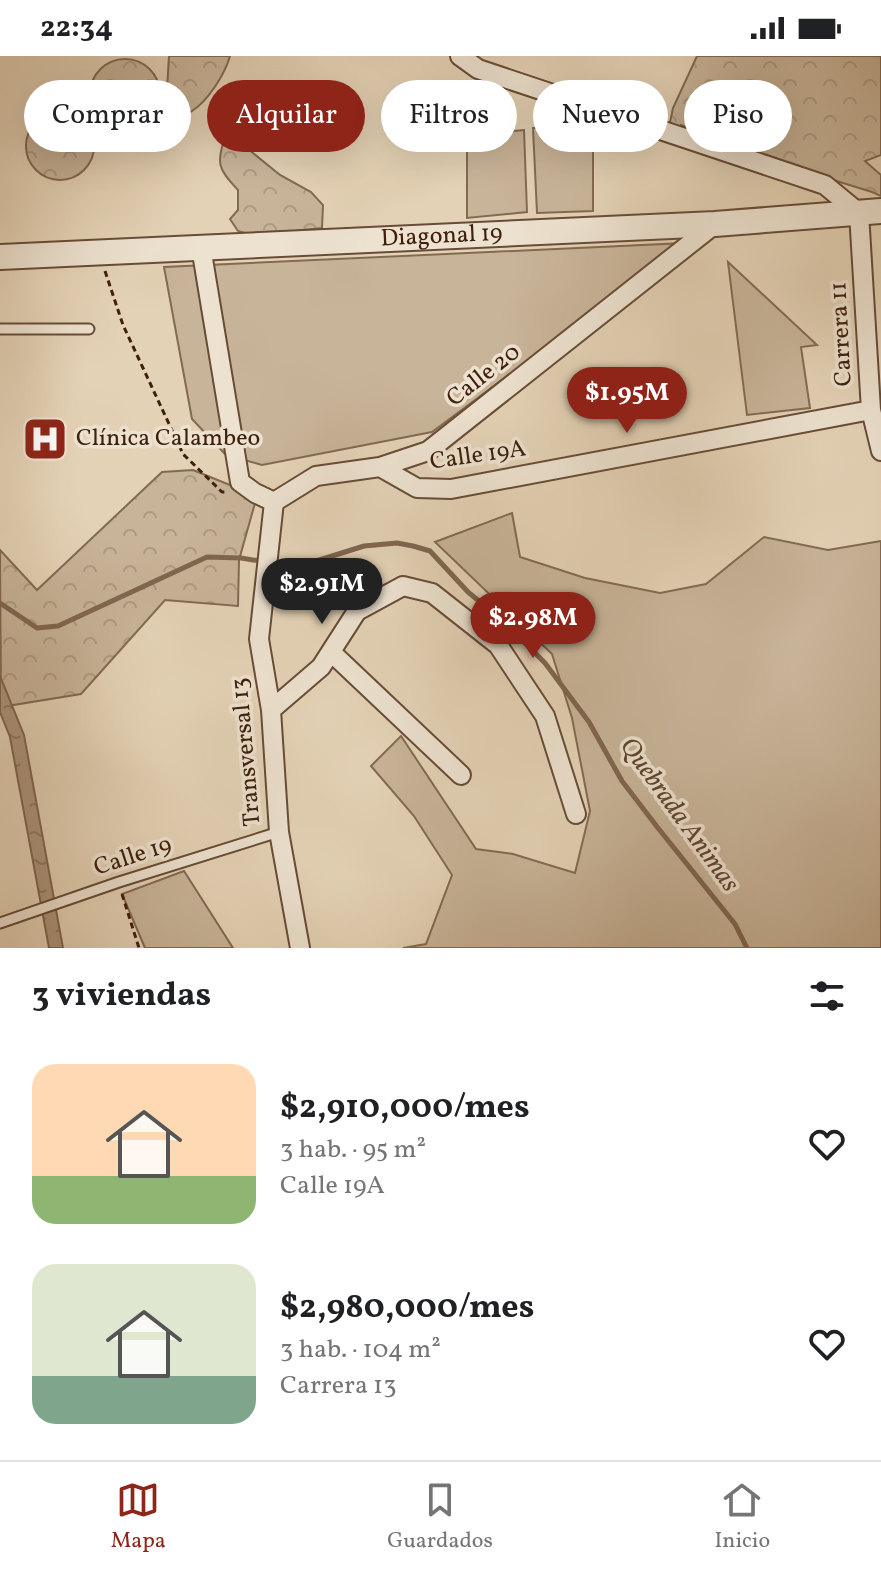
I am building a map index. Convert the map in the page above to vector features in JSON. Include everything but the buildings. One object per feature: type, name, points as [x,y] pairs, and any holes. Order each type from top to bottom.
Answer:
[{"type":"street","points":[[460,56],[478,69],[825,185],[870,212]]},
{"type":"street","name":"Diagonal 19","points":[[0,257],[715,224],[870,212]]},
{"type":"street","name":"Carrera 11","points":[[870,212],[871,410],[881,451]]},
{"type":"street","name":"Calle 20","points":[[274,502],[316,476],[380,467],[428,451],[715,224]]},
{"type":"street","points":[[201,247],[240,482],[274,502]]},
{"type":"street","name":"Calle 19A","points":[[380,467],[417,488],[451,489],[871,410]]},
{"type":"street","name":"Transversal 13","points":[[274,502],[259,639],[271,710],[279,832],[300,948]]},
{"type":"street","points":[[271,710],[321,667],[357,611],[403,586],[432,593],[498,645],[545,716],[576,814]]},
{"type":"street","points":[[331,652],[461,775]]},
{"type":"lane","points":[[0,329],[89,329]]},
{"type":"lane","name":"Calle 19","points":[[0,923],[279,832]]},
{"type":"path","points":[[99,252],[123,325],[183,454],[222,492],[255,493]]},
{"type":"path","points":[[119,882],[139,948]]},
{"type":"green space","points":[[169,56],[230,56],[219,80],[207,80],[207,98],[191,111],[191,80],[168,80]]},
{"type":"green space","points":[[697,56],[881,56],[881,155],[865,161],[881,175],[881,196],[751,152],[792,152],[792,80],[686,80]]},
{"type":"green space","points":[[118,59],[138,61],[157,80],[93,80],[100,69]]},
{"type":"green space","points":[[684,84],[684,126],[681,125],[675,141],[668,141],[668,132],[673,108]]},
{"type":"green space","points":[[524,130],[527,212],[467,218],[467,152],[517,152],[517,131]]},
{"type":"green space","points":[[93,152],[84,170],[60,180],[36,170],[27,153]]},
{"type":"green space","points":[[252,152],[280,175],[311,192],[323,205],[322,228],[256,236],[238,231],[230,219],[238,210],[238,190],[223,171],[221,153]]},
{"type":"green space","points":[[534,152],[593,152],[593,211],[537,213]]},
{"type":"green space","points":[[686,243],[432,432],[262,465],[226,455],[192,419],[164,267]]},
{"type":"green space","points":[[728,262],[817,345],[801,347],[810,408],[747,415]]},
{"type":"green space","points":[[193,470],[257,496],[239,560],[238,606],[165,600],[81,694],[1,707],[0,550],[37,590],[162,472]]},
{"type":"green space","points":[[512,513],[520,557],[585,578],[660,593],[706,584],[764,537],[828,550],[881,541],[881,948],[403,948],[426,944],[452,875],[414,816],[371,766],[401,736],[476,849],[513,854],[575,873],[590,811],[572,718],[552,654],[435,542]]},
{"type":"green space","points":[[184,871],[233,948],[145,948],[122,894]]},
{"type":"water","points":[[0,676],[24,735],[63,948],[49,948],[10,737],[0,712]]},
{"type":"waterway","name":"Quebrada Animas","points":[[0,603],[37,628],[58,626],[207,557],[241,558],[297,567],[364,546],[397,543],[430,551],[468,592],[502,620],[545,663],[589,722],[622,781],[735,924],[747,948]]},
{"type":"place","name":"Clínica Calambeo","points":[[45,439]]}]
